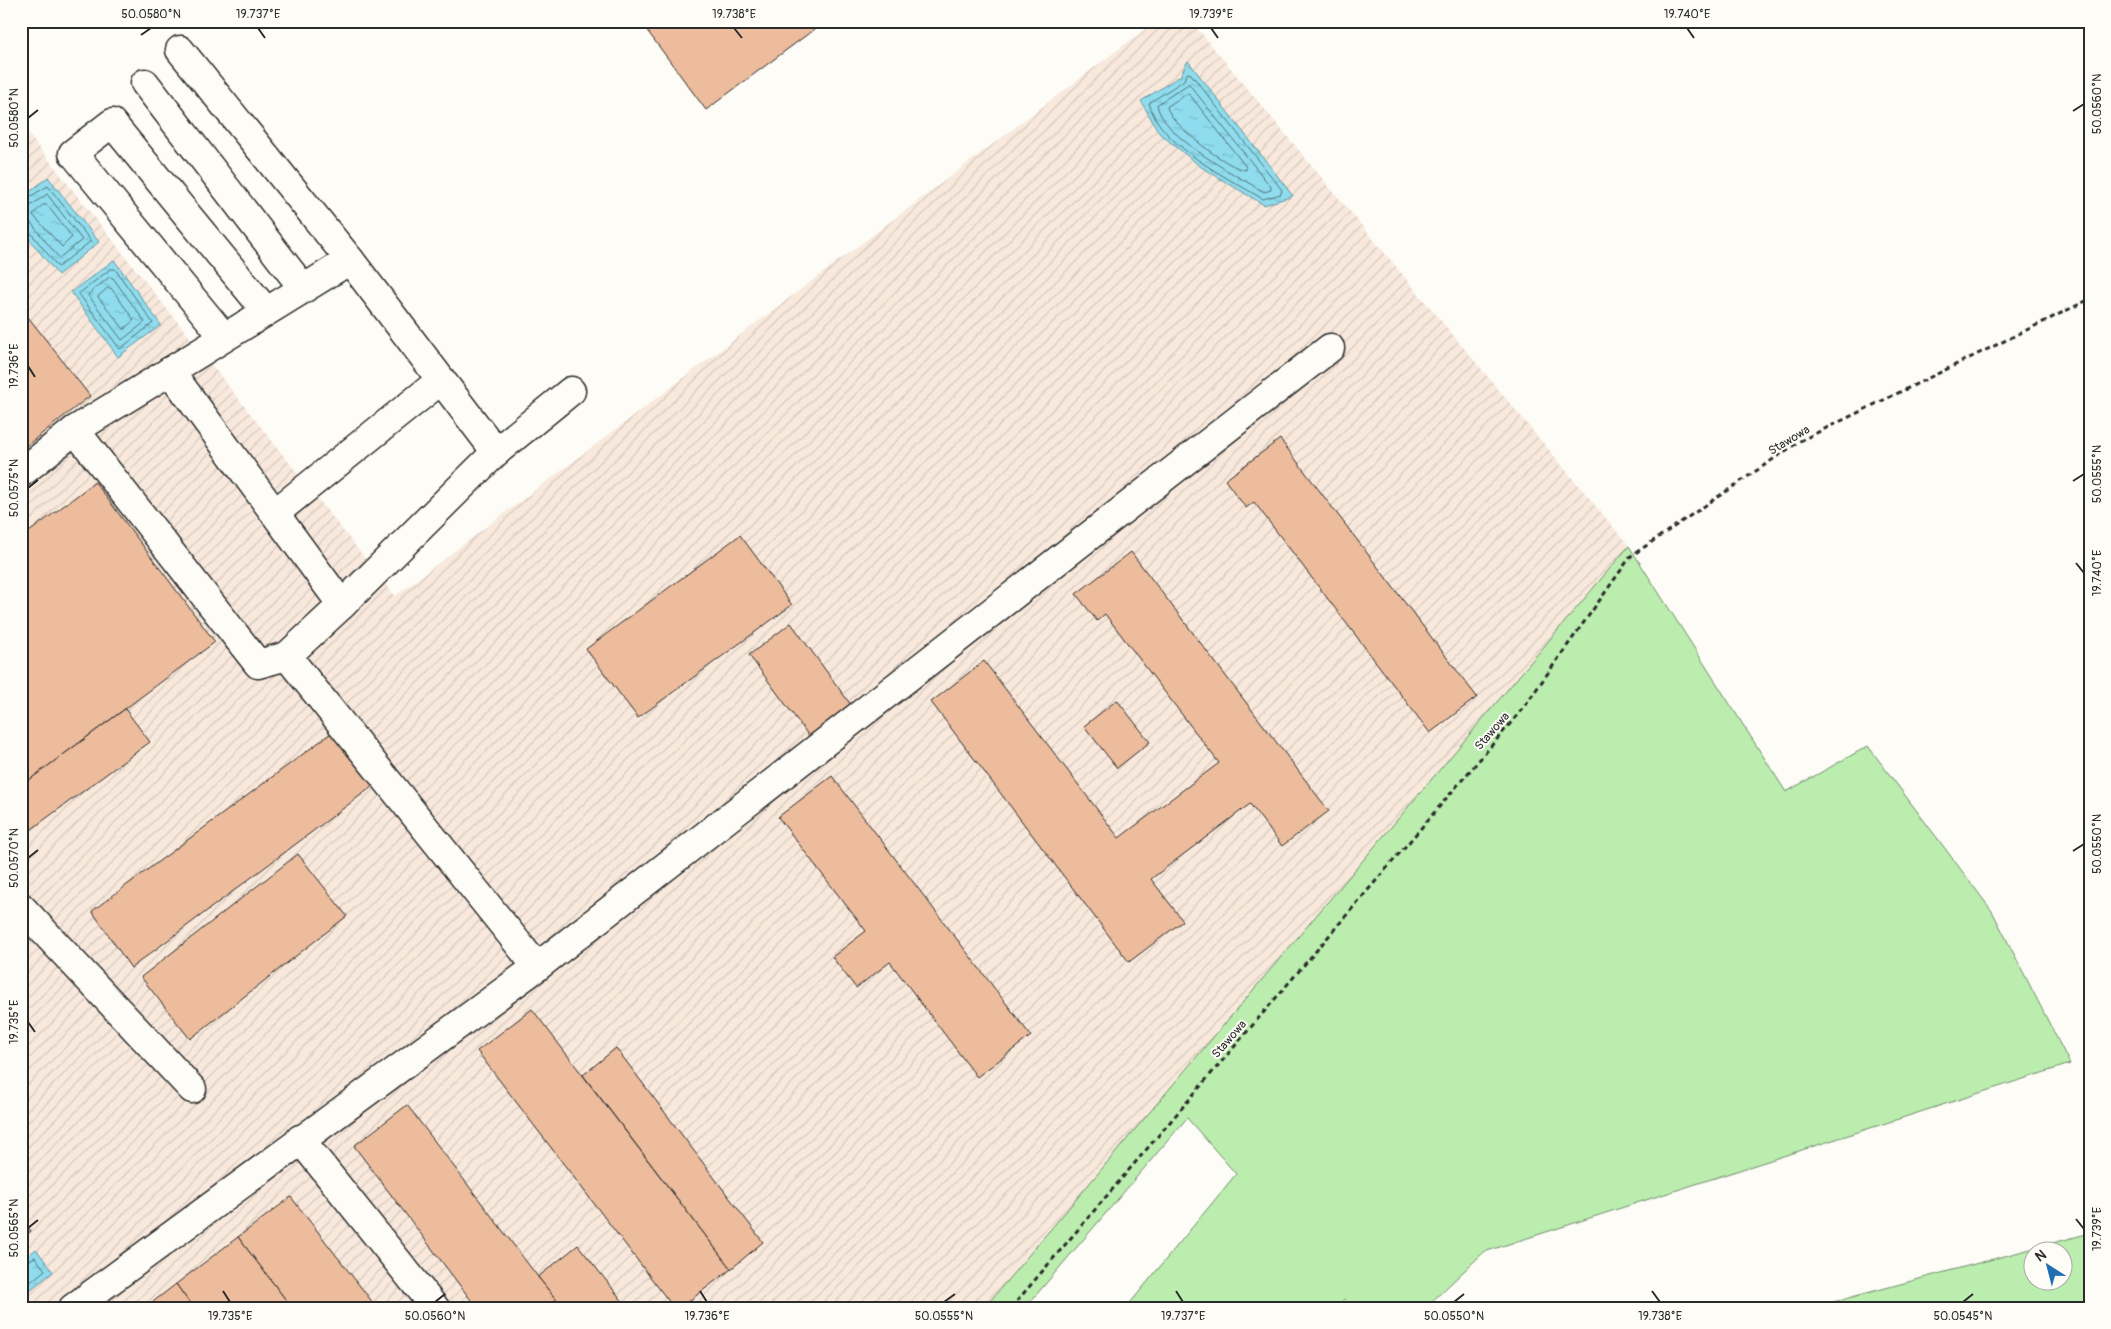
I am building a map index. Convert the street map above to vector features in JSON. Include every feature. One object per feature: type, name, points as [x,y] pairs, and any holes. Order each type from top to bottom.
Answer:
[{"type":"lane","points":[[180,50],[350,260],[496,452]]},
{"type":"lane","points":[[145,83],[303,288]]},
{"type":"lane","points":[[224,337],[73,153],[112,122],[266,311]]},
{"type":"lane","points":[[21,473],[74,430],[350,260]]},
{"type":"lane","points":[[90,1303],[300,1139],[537,967],[1330,348]]},
{"type":"lane","points":[[170,371],[342,605]]},
{"type":"lane","points":[[275,513],[441,380]]},
{"type":"lane","points":[[74,430],[258,664],[287,656],[342,605],[496,452],[571,391]]},
{"type":"lane","points":[[287,656],[537,967]]},
{"type":"lane","points":[[21,907],[192,1089]]},
{"type":"lane","points":[[300,1139],[434,1308]]},
{"type":"path","name":"Stawowa","points":[[1011,1308],[1521,711],[1631,556],[1800,441],[2090,299]]},
{"type":"shaded area","points":[[1156,21],[1191,21],[1629,546],[984,1308],[21,1308],[21,125],[395,596]]},
{"type":"green space","points":[[1629,546],[1786,792],[1868,746],[1992,911],[2070,1064],[1484,1252],[1425,1308],[1352,1308],[1344,1299],[1336,1308],[1126,1308],[1236,1174],[1187,1118],[1025,1308],[984,1308]]},
{"type":"green space","points":[[2090,1233],[2090,1308],[1811,1308],[2024,1251],[2024,1292],[2074,1292],[2074,1242],[2057,1242]]},
{"type":"water","points":[[1188,61],[1293,196],[1264,205],[1201,167],[1159,133],[1141,101],[1180,76]]},
{"type":"water","points":[[48,177],[99,242],[58,275],[21,229],[21,199]]},
{"type":"water","points":[[114,260],[161,325],[118,357],[71,292]]},
{"type":"water","points":[[36,1249],[53,1272],[21,1297],[21,1261]]},
{"type":"building","points":[[640,21],[824,21],[824,22],[706,110]]},
{"type":"building","points":[[21,308],[90,396],[21,450]]},
{"type":"building","points":[[1280,439],[1477,697],[1430,733],[1254,502],[1246,508],[1225,480]]},
{"type":"building","points":[[95,482],[215,642],[21,786],[21,538]]},
{"type":"building","points":[[740,535],[792,605],[638,718],[586,649]]},
{"type":"building","points":[[1131,552],[1329,811],[1282,846],[1250,804],[1151,879],[1183,921],[1129,962],[931,702],[984,661],[1119,838],[1219,763],[1105,614],[1097,621],[1076,594]]},
{"type":"building","points":[[791,623],[851,705],[809,736],[749,655]]},
{"type":"building","points":[[1117,700],[1150,742],[1117,768],[1084,726]]},
{"type":"building","points":[[125,709],[150,742],[21,837],[21,786]]},
{"type":"building","points":[[338,728],[377,783],[131,968],[92,911]]},
{"type":"building","points":[[832,776],[1031,1036],[977,1077],[890,962],[856,988],[832,957],[866,931],[778,817]]},
{"type":"building","points":[[298,854],[347,916],[190,1039],[141,977]]},
{"type":"building","points":[[532,1009],[731,1269],[680,1308],[674,1308],[477,1051]]},
{"type":"building","points":[[616,1048],[763,1242],[731,1269],[583,1075]]},
{"type":"building","points":[[407,1105],[563,1308],[477,1308],[354,1146]]},
{"type":"building","points":[[291,1197],[377,1308],[292,1308],[238,1237]]},
{"type":"building","points":[[21,1217],[31,1231],[21,1238]]},
{"type":"building","points":[[238,1237],[292,1308],[193,1308],[176,1284]]},
{"type":"building","points":[[578,1245],[628,1308],[563,1308],[538,1277]]},
{"type":"building","points":[[176,1284],[193,1308],[145,1308]]}]
